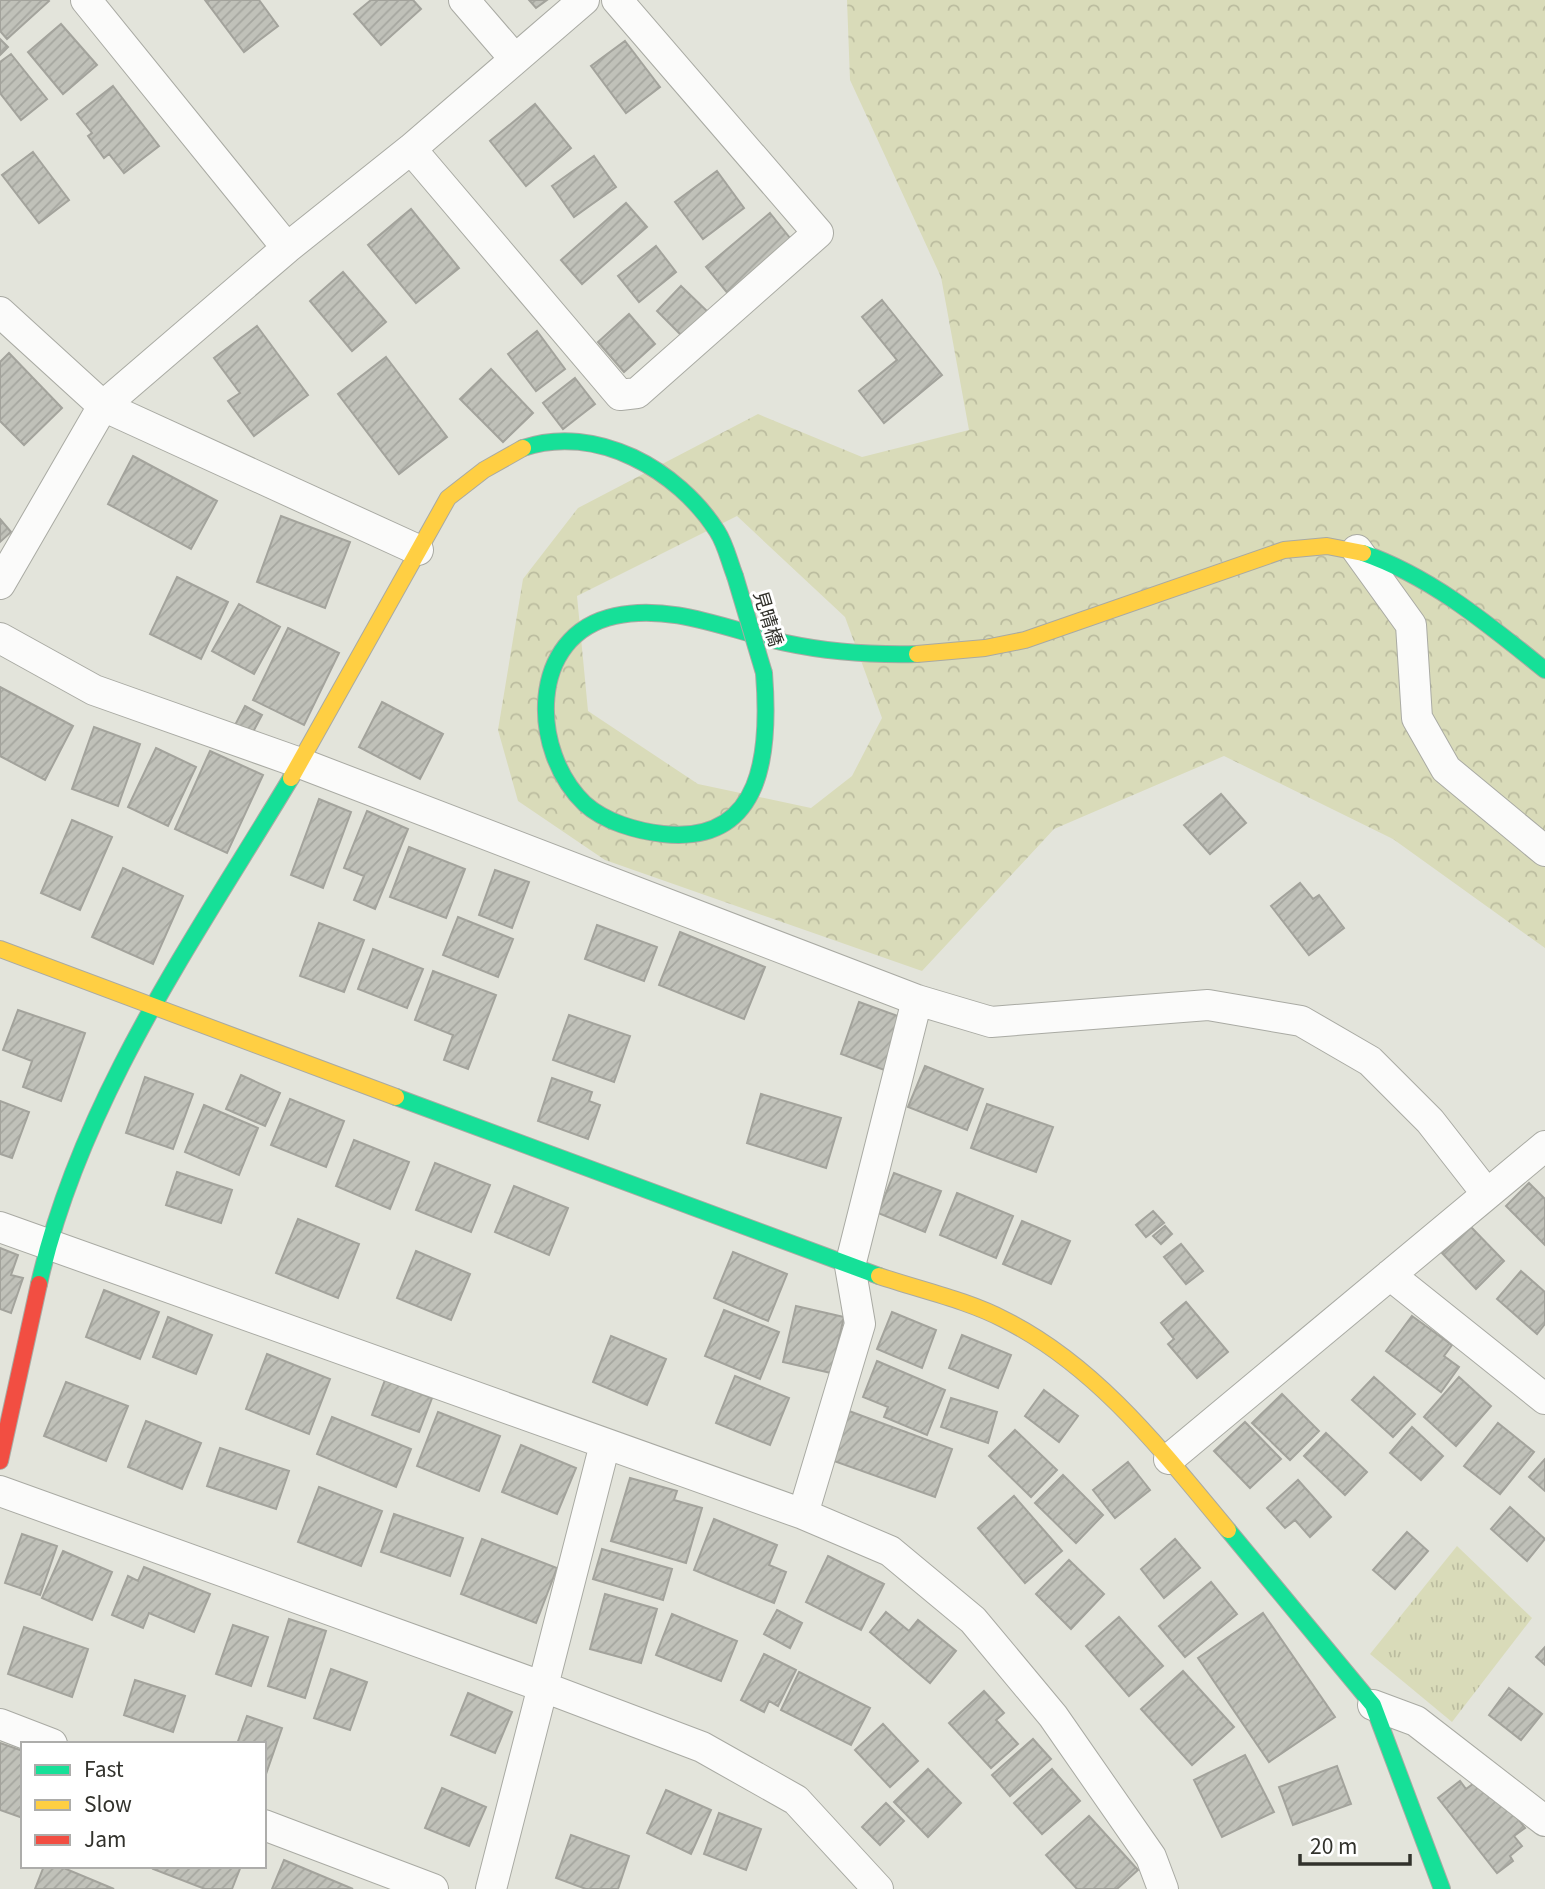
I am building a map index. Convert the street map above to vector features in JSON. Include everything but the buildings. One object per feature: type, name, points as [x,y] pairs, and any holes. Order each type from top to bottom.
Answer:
[{"type":"street","points":[[86,0],[287,248]]},
{"type":"street","points":[[464,0],[514,58]]},
{"type":"street","points":[[0,584],[103,406],[287,248],[411,149],[584,0]]},
{"type":"street","points":[[411,149],[620,395],[637,393],[818,233],[617,0]]},
{"type":"street","points":[[0,312],[103,406],[418,550]]},
{"type":"street","name":"見晴橋","points":[[0,1461],[48,1244],[90,1130],[154,1007],[300,764],[448,498],[482,468],[554,441],[590,444],[643,459],[682,489],[717,532],[735,576],[764,673],[768,720],[760,770],[746,804],[723,826],[682,834],[658,834],[626,825],[592,809],[565,782],[545,713],[546,684],[557,654],[578,632],[611,615],[642,612],[677,617],[788,643],[912,655],[1007,645],[1278,552],[1328,545],[1357,550],[1384,561],[1460,605],[1545,670]]},
{"type":"street","points":[[1357,550],[1411,625],[1417,718],[1446,769],[1545,851]]},
{"type":"street","points":[[0,638],[94,690],[300,764],[917,1000],[991,1022],[1208,1005],[1301,1021],[1370,1061],[1430,1121],[1487,1195]]},
{"type":"street","points":[[0,949],[849,1266],[1004,1319],[1075,1362],[1169,1459],[1373,1705],[1442,1889]]},
{"type":"street","points":[[803,1514],[860,1324],[849,1266],[917,1000]]},
{"type":"street","points":[[1169,1459],[1545,1146]]},
{"type":"street","points":[[0,1227],[803,1514],[890,1551],[974,1620],[1053,1716],[1152,1857],[1163,1889]]},
{"type":"street","points":[[1390,1275],[1545,1399]]},
{"type":"street","points":[[491,1889],[605,1444]]},
{"type":"street","points":[[0,1491],[541,1686],[702,1747],[796,1800],[877,1889]]},
{"type":"street","points":[[1373,1705],[1416,1721],[1545,1821]]},
{"type":"street","points":[[0,1724],[47,1742]]},
{"type":"street","points":[[266,1826],[433,1889]]},
{"type":"green space","points":[[847,0],[1545,0],[1545,948],[1393,839],[1224,756],[1054,829],[922,971],[605,860],[518,801],[498,730],[523,579],[578,508],[758,414],[862,457],[969,430],[941,277],[850,80]],"holes":[[[737,516],[845,617],[882,718],[852,776],[811,808],[698,784],[588,711],[577,596]]]},
{"type":"green space","points":[[1457,1546],[1532,1618],[1452,1722],[1370,1654]]},
{"type":"traffic: fast","points":[[523,448],[551,442],[579,442],[606,447],[633,457],[658,471],[700,509],[717,531],[735,576]]},
{"type":"traffic: fast","points":[[1363,553],[1413,575],[1436,589],[1545,670]]},
{"type":"traffic: fast","points":[[735,576],[764,673]]},
{"type":"traffic: fast","points":[[764,673],[766,702],[762,760],[754,786],[741,808],[723,824],[697,833],[663,834],[612,821],[585,804],[567,782],[554,755],[547,727],[546,698],[552,670],[565,646],[586,627],[615,616],[658,613],[701,620],[818,649],[917,654]]},
{"type":"traffic: fast","points":[[39,1284],[58,1216],[82,1150],[111,1085],[180,960],[291,778]]},
{"type":"traffic: fast","points":[[396,1097],[879,1276]]},
{"type":"traffic: fast","points":[[1228,1530],[1373,1705],[1442,1889]]},
{"type":"traffic: slow","points":[[291,778],[448,498],[484,470],[523,448]]},
{"type":"traffic: slow","points":[[917,654],[985,648],[1025,640],[1284,550],[1327,546],[1363,553]]},
{"type":"traffic: slow","points":[[0,949],[396,1097]]},
{"type":"traffic: slow","points":[[879,1276],[990,1313],[1038,1339],[1070,1361],[1127,1413],[1228,1530]]},
{"type":"traffic: jam","points":[[0,1461],[39,1284]]}]
